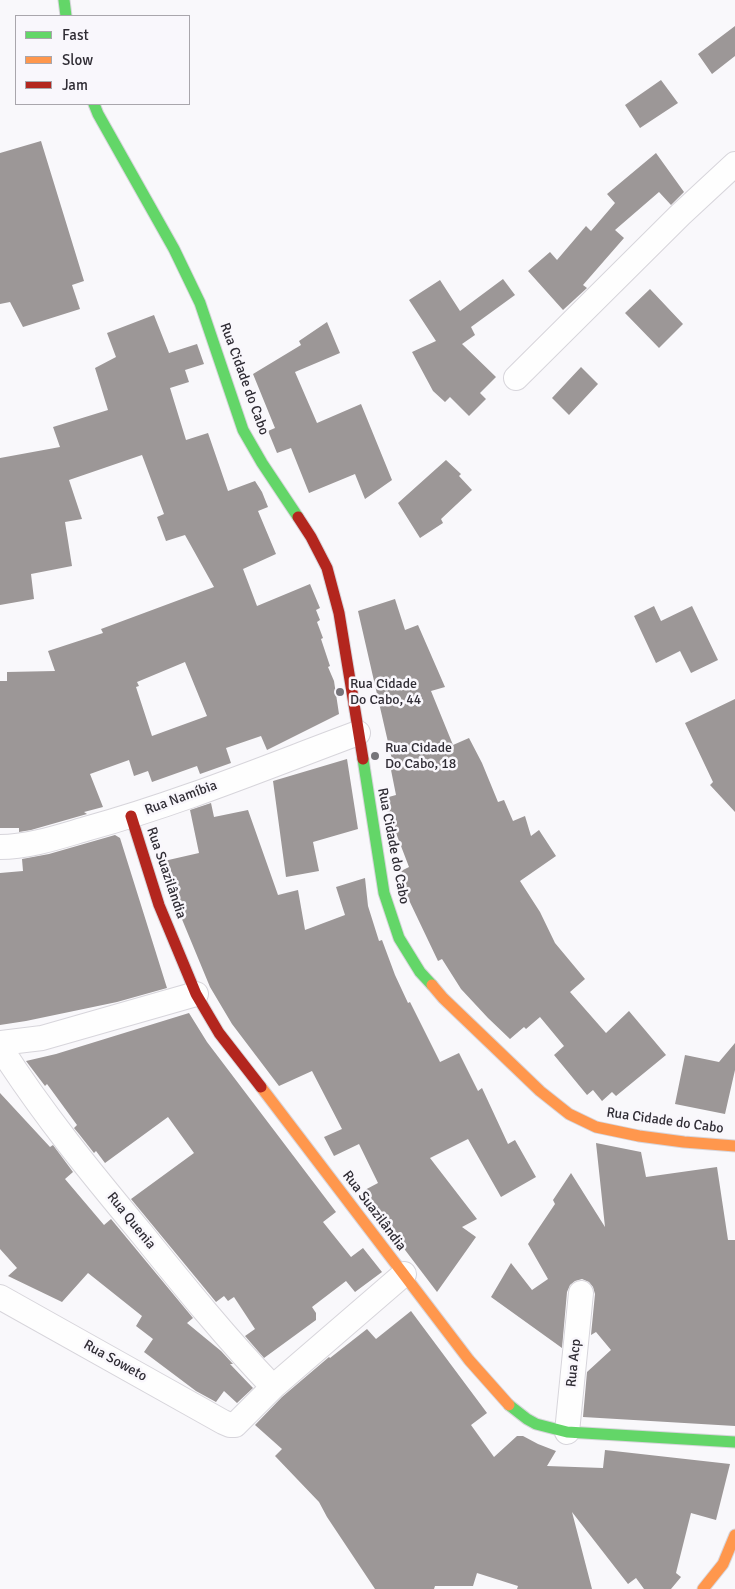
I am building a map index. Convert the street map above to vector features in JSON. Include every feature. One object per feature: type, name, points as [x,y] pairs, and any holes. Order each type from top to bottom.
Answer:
[{"type":"street","points":[[64,0],[66,15]]},
{"type":"street","name":"Rua Cidade do Cabo","points":[[94,105],[174,248],[200,303],[243,430],[262,463],[311,537],[327,568],[339,613],[384,893],[399,938],[420,972],[443,998],[540,1091],[568,1114],[596,1127],[639,1136],[735,1146]]},
{"type":"street","points":[[516,378],[680,215],[735,164]]},
{"type":"street","name":"Rua Namíbia","points":[[0,847],[50,839],[131,816],[358,733]]},
{"type":"street","name":"Rua Suazilândia","points":[[131,816],[159,905],[196,994],[219,1033],[469,1360],[506,1403],[527,1420],[546,1428],[567,1432],[735,1442]]},
{"type":"street","points":[[0,1043],[42,1038],[196,994]]},
{"type":"street","name":"Rua Quenia","points":[[0,1047],[21,1080],[108,1194],[239,1352],[273,1387]]},
{"type":"street","points":[[273,1387],[404,1274]]},
{"type":"street","name":"Rua Acp","points":[[567,1432],[581,1293]]},
{"type":"street","name":"Rua Soweto","points":[[0,1297],[230,1425],[235,1425],[239,1422],[273,1387]]},
{"type":"street","points":[[703,1589],[723,1564],[735,1535]]},
{"type":"building","points":[[735,26],[735,56],[712,74],[698,54]]},
{"type":"building","points":[[661,80],[678,103],[640,128],[625,105]]},
{"type":"building","points":[[41,141],[84,281],[72,285],[80,309],[23,327],[10,302],[0,304],[0,153]]},
{"type":"building","points":[[656,153],[684,192],[671,205],[659,192],[615,230],[624,238],[583,285],[587,288],[563,310],[528,271],[550,252],[557,260],[586,226],[591,231],[615,203],[607,194]]},
{"type":"building","points":[[503,279],[515,295],[471,327],[475,335],[462,344],[496,377],[480,393],[486,399],[469,416],[450,397],[445,402],[433,391],[412,352],[436,341],[409,300],[440,280],[460,311]]},
{"type":"building","points":[[650,289],[683,324],[659,348],[625,313]]},
{"type":"building","points":[[154,315],[169,353],[197,344],[204,364],[185,370],[189,382],[170,388],[186,440],[208,433],[228,491],[255,481],[262,492],[268,507],[258,511],[276,554],[243,569],[257,606],[310,584],[320,608],[316,610],[320,620],[317,622],[330,666],[328,667],[334,681],[339,714],[267,750],[261,736],[226,748],[231,763],[200,774],[197,766],[152,782],[148,771],[134,776],[129,760],[90,774],[103,807],[84,812],[87,814],[19,832],[19,828],[0,828],[0,681],[7,681],[7,672],[55,671],[48,651],[103,633],[101,629],[214,587],[185,535],[166,541],[157,517],[164,514],[142,455],[69,480],[82,519],[65,522],[72,566],[31,574],[34,599],[0,605],[0,458],[60,447],[53,427],[108,410],[95,368],[116,357],[107,333]],"holes":[[[185,662],[207,716],[152,736],[136,687],[139,686],[137,682]]]},
{"type":"building","points":[[327,322],[340,353],[295,372],[317,423],[361,404],[392,480],[365,499],[355,474],[309,493],[291,448],[277,453],[268,431],[275,428],[253,374],[301,345],[299,341]]},
{"type":"building","points":[[581,367],[598,384],[569,415],[552,398]]},
{"type":"building","points":[[446,460],[461,474],[459,476],[472,490],[441,519],[443,523],[420,538],[398,503]]},
{"type":"building","points":[[395,599],[405,630],[418,625],[445,687],[431,691],[453,745],[469,738],[482,763],[498,802],[504,800],[513,821],[525,816],[531,836],[539,830],[556,856],[520,881],[540,912],[555,943],[585,979],[570,992],[606,1033],[629,1011],[666,1055],[616,1096],[612,1092],[602,1101],[593,1090],[587,1095],[554,1055],[564,1046],[540,1017],[510,1039],[488,1018],[461,989],[442,959],[438,961],[397,875],[397,873],[409,867],[396,833],[391,835],[385,798],[396,795],[390,765],[393,764],[358,611]]},
{"type":"building","points":[[654,606],[661,621],[692,606],[718,660],[691,673],[680,651],[656,663],[634,616]]},
{"type":"building","points":[[735,699],[735,812],[710,785],[713,782],[685,723]]},
{"type":"building","points":[[347,759],[358,829],[313,842],[319,871],[286,877],[273,781]]},
{"type":"building","points":[[211,803],[214,817],[248,810],[278,895],[298,890],[305,930],[345,915],[336,887],[365,878],[368,906],[379,941],[382,940],[408,1003],[410,1002],[440,1062],[459,1053],[478,1091],[482,1088],[508,1144],[515,1140],[536,1177],[501,1197],[468,1139],[430,1158],[477,1219],[462,1227],[476,1237],[437,1292],[361,1192],[378,1183],[359,1144],[334,1156],[324,1137],[342,1129],[312,1071],[279,1086],[232,1024],[210,987],[174,900],[164,861],[199,853],[190,810]]},
{"type":"building","points":[[115,835],[120,838],[167,988],[117,1002],[0,1025],[0,873],[23,871],[22,859],[49,854]]},
{"type":"building","points":[[189,1013],[207,1042],[336,1212],[323,1222],[351,1257],[363,1248],[382,1272],[355,1292],[346,1281],[312,1307],[316,1313],[316,1320],[264,1358],[245,1336],[255,1329],[234,1297],[228,1301],[224,1296],[216,1302],[131,1199],[194,1153],[168,1117],[105,1163],[96,1151],[94,1153],[74,1128],[77,1125],[47,1084],[45,1086],[26,1061],[56,1054]]},
{"type":"building","points":[[735,1043],[735,1070],[725,1114],[675,1104],[685,1055],[719,1062]]},
{"type":"building","points":[[0,1093],[50,1147],[53,1145],[73,1172],[65,1179],[104,1225],[111,1219],[193,1318],[187,1323],[221,1351],[233,1364],[230,1364],[253,1388],[237,1403],[224,1391],[216,1402],[196,1391],[144,1352],[153,1339],[136,1326],[142,1316],[88,1273],[62,1302],[8,1276],[17,1268],[0,1249]]},
{"type":"building","points":[[596,1143],[641,1152],[646,1177],[717,1167],[728,1240],[735,1240],[735,1426],[583,1417],[587,1372],[611,1350],[596,1332],[591,1335],[595,1294],[593,1287],[589,1282],[582,1279],[570,1285],[567,1292],[562,1348],[491,1297],[511,1263],[532,1290],[548,1279],[528,1244],[555,1204],[553,1200],[571,1173],[605,1227]]},
{"type":"building","points":[[411,1311],[487,1413],[471,1425],[494,1457],[517,1436],[523,1436],[556,1451],[547,1466],[603,1468],[605,1450],[730,1464],[716,1520],[691,1513],[676,1573],[681,1577],[671,1589],[644,1589],[636,1578],[628,1584],[572,1512],[592,1589],[517,1589],[518,1586],[477,1573],[473,1586],[435,1586],[434,1589],[375,1589],[319,1502],[275,1456],[282,1449],[255,1425],[282,1397],[329,1357],[367,1329],[376,1339]]},
{"type":"traffic: fast","points":[[64,0],[66,15]]},
{"type":"traffic: fast","points":[[94,105],[174,249],[200,303],[243,430],[262,463],[298,517]]},
{"type":"traffic: fast","points":[[363,759],[384,893],[399,938],[420,972],[432,985]]},
{"type":"traffic: fast","points":[[509,1405],[536,1424],[567,1432],[735,1442]]},
{"type":"traffic: slow","points":[[432,985],[443,998],[540,1091],[569,1114],[596,1127],[639,1136],[735,1146]]},
{"type":"traffic: slow","points":[[261,1087],[469,1360],[509,1405]]},
{"type":"traffic: slow","points":[[703,1589],[723,1564],[735,1535]]},
{"type":"traffic: jam","points":[[298,517],[327,568],[339,613],[363,759]]},
{"type":"traffic: jam","points":[[131,816],[159,905],[196,994],[219,1033],[261,1087]]},
{"type":"place","name":"Rua Cidade Do Cabo, 44","points":[[340,692]]},
{"type":"place","name":"Rua Cidade Do Cabo, 18","points":[[375,756]]}]
